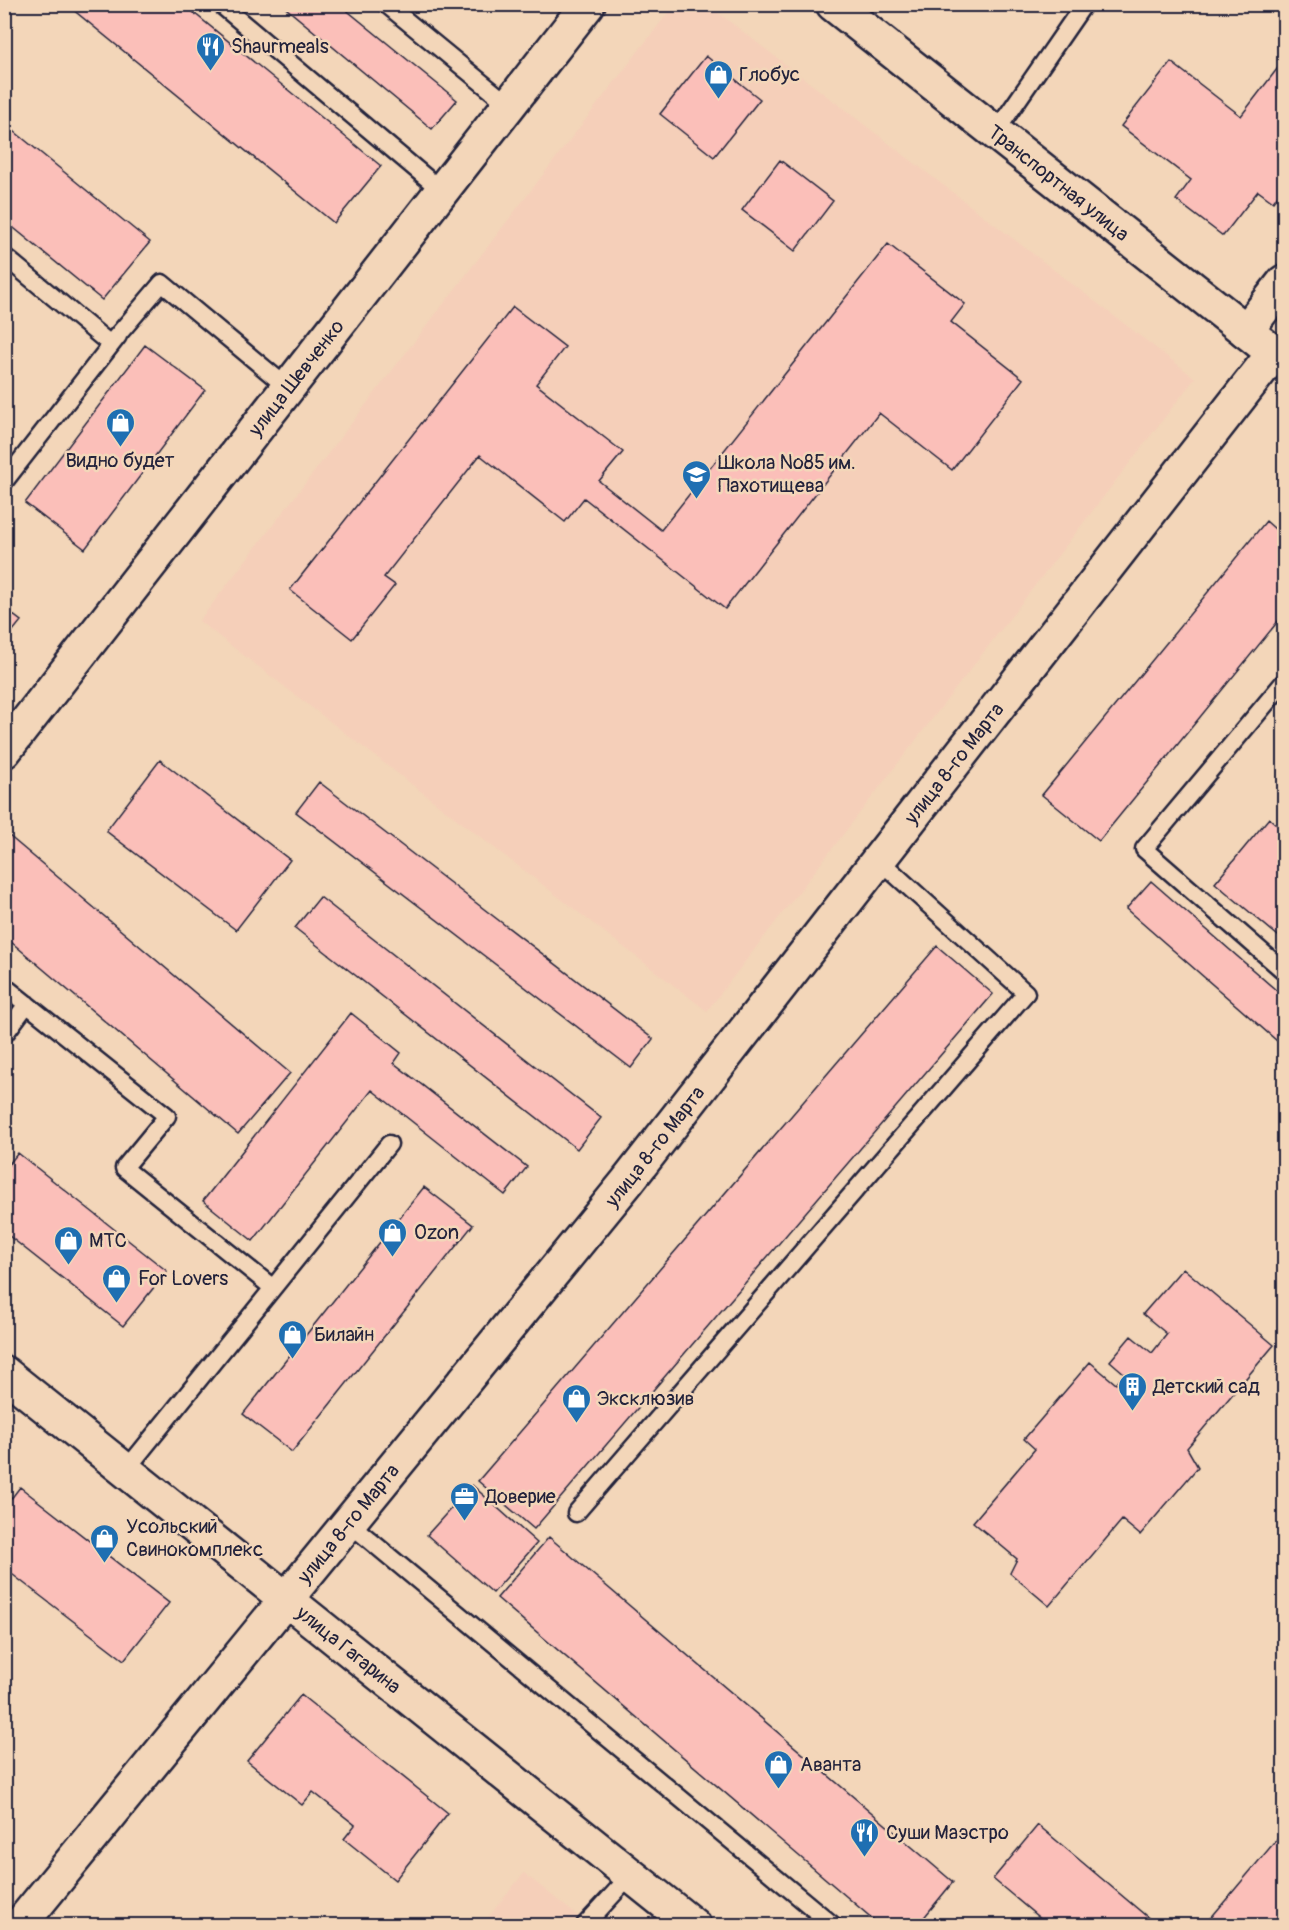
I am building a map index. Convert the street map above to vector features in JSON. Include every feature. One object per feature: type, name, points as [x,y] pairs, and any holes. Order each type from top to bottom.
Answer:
[{"type":"street","name":"улица Шевченко","points":[[4,751],[588,4]]},
{"type":"street","name":"Транспортная улица","points":[[833,4],[1279,357]]},
{"type":"street","points":[[1246,331],[1284,282]]},
{"type":"street","name":"улица 8-го Марта","points":[[20,1926],[627,1182],[878,859],[1279,357]]},
{"type":"street","name":"улица Гагарина","points":[[4,1373],[694,1926]]},
{"type":"lane","points":[[220,4],[442,191]]},
{"type":"lane","points":[[386,4],[509,105]]},
{"type":"lane","points":[[996,133],[1084,4]]},
{"type":"lane","points":[[4,256],[111,344],[162,283],[288,388]]},
{"type":"lane","points":[[4,482],[118,336]]},
{"type":"lane","points":[[1284,682],[1144,849],[1284,970]]},
{"type":"lane","points":[[576,1513],[1026,993],[878,859]]},
{"type":"lane","points":[[4,986],[167,1116],[124,1168],[273,1288]]},
{"type":"lane","points":[[4,1035],[27,1004]]},
{"type":"lane","points":[[125,1470],[389,1144]]},
{"type":"lane","points":[[349,1523],[834,1926]]},
{"type":"lane","points":[[584,1926],[631,1875]]},
{"type":"shaded area","name":"Школа №85 им. Пахотищева","points":[[674,5],[708,5],[1195,378],[707,1011],[199,621]]},
{"type":"shaded area","points":[[524,1873],[589,1925],[481,1926]]},
{"type":"building","points":[[66,4],[183,4],[381,166],[334,223]]},
{"type":"building","points":[[281,4],[339,4],[457,100],[432,129]]},
{"type":"building","points":[[706,56],[760,99],[714,157],[660,114]]},
{"type":"building","points":[[1284,60],[1284,187],[1273,202],[1258,191],[1223,236],[1176,200],[1191,180],[1121,126],[1171,62],[1241,116]]},
{"type":"building","points":[[4,123],[150,242],[102,300],[4,220]]},
{"type":"building","points":[[780,160],[833,201],[795,251],[742,210]]},
{"type":"building","points":[[888,244],[965,304],[951,322],[1023,379],[952,470],[879,413],[725,609],[584,498],[565,522],[480,455],[384,577],[395,585],[352,639],[290,590],[513,307],[565,347],[536,384],[623,452],[599,481],[661,530]]},
{"type":"building","points":[[145,345],[205,390],[85,549],[25,503]]},
{"type":"building","points":[[1266,521],[1284,537],[1284,614],[1099,841],[1042,795]]},
{"type":"building","points":[[4,608],[21,621],[4,642]]},
{"type":"building","points":[[160,760],[290,860],[236,930],[106,831]]},
{"type":"building","points":[[319,782],[653,1039],[631,1068],[296,812]]},
{"type":"building","points":[[1269,818],[1284,831],[1284,941],[1215,883]]},
{"type":"building","points":[[8,835],[290,1073],[238,1134],[4,936],[4,839]]},
{"type":"building","points":[[1151,881],[1284,997],[1284,1047],[1126,909]]},
{"type":"building","points":[[320,897],[601,1118],[577,1149],[295,928]]},
{"type":"building","points":[[937,946],[993,994],[534,1529],[478,1481]]},
{"type":"building","points":[[351,1013],[401,1053],[394,1063],[527,1167],[505,1195],[372,1090],[253,1241],[203,1201]]},
{"type":"building","points":[[18,1153],[167,1271],[123,1326],[4,1232],[4,1170]]},
{"type":"building","points":[[424,1187],[473,1225],[292,1452],[243,1414]]},
{"type":"building","name":"Детский сад","points":[[1183,1268],[1274,1345],[1187,1448],[1198,1467],[1140,1535],[1122,1520],[1049,1606],[1010,1573],[1017,1559],[973,1522],[1035,1449],[1024,1439],[1090,1362],[1116,1384],[1125,1374],[1110,1361],[1131,1336],[1152,1353],[1167,1334],[1143,1314]]},
{"type":"building","points":[[472,1485],[537,1543],[493,1593],[427,1535]]},
{"type":"building","points":[[20,1487],[169,1603],[124,1660],[4,1568],[4,1508]]},
{"type":"building","points":[[549,1537],[953,1882],[917,1926],[881,1926],[497,1598]]},
{"type":"building","points":[[301,1695],[448,1813],[395,1880],[344,1839],[355,1825],[313,1792],[302,1805],[247,1761]]},
{"type":"building","points":[[1038,1825],[1158,1926],[1049,1926],[993,1879]]},
{"type":"building","points":[[1284,1831],[1284,1926],[1204,1926]]},
{"type":"place","name":"Shaurmeals","points":[[210,72]]},
{"type":"place","name":"Глобус","points":[[718,100]]},
{"type":"place","name":"Видно будет","points":[[120,448]]},
{"type":"place","name":"Школа №85 им. Пахотищева","points":[[697,500]]},
{"type":"place","name":"Ozon","points":[[393,1258]]},
{"type":"place","name":"МТС","points":[[68,1266]]},
{"type":"place","name":"For Lovers","points":[[117,1304]]},
{"type":"place","name":"Билайн","points":[[293,1360]]},
{"type":"place","name":"Детский сад","points":[[1132,1412]]},
{"type":"place","name":"Эксклюзив","points":[[576,1424]]},
{"type":"place","name":"Доверие","points":[[464,1522]]},
{"type":"place","name":"Усольский Свинокомплекс","points":[[105,1564]]},
{"type":"place","name":"Аванта","points":[[779,1790]]},
{"type":"place","name":"Суши Маэстро","points":[[865,1858]]}]
